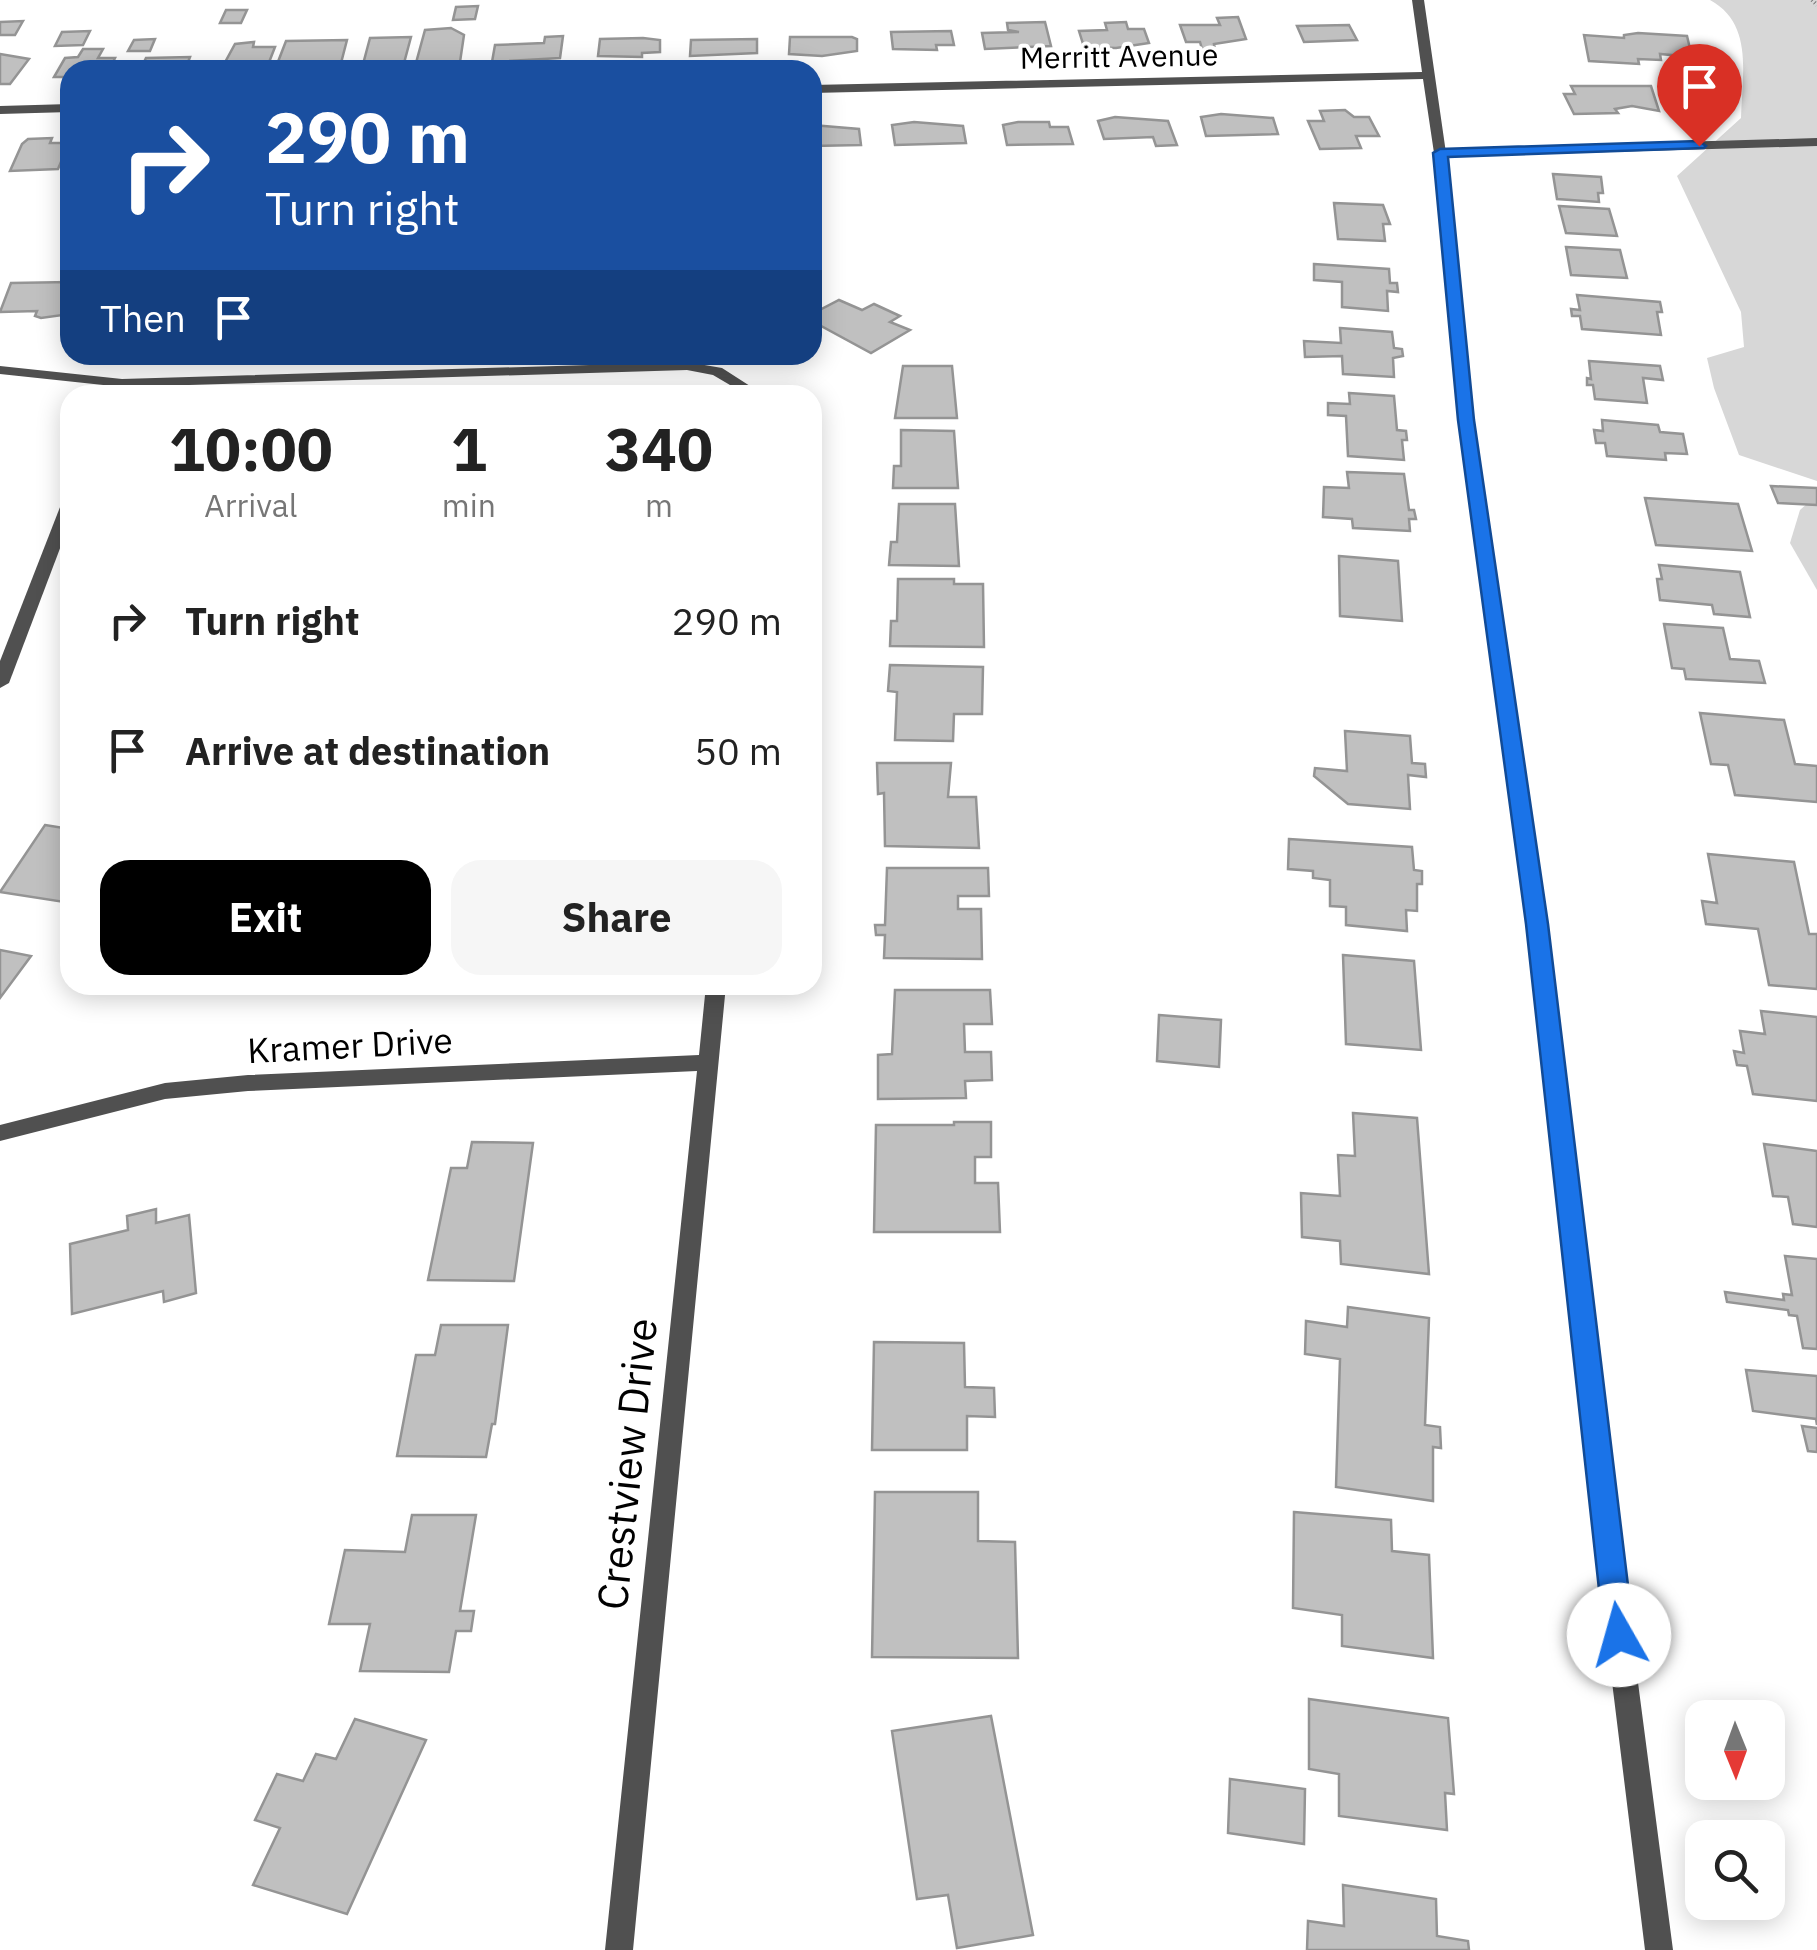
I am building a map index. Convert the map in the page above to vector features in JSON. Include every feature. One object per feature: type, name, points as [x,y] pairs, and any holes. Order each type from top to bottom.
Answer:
[{"type":"street","points":[[1418,0],[1440,153],[1466,420],[1537,924],[1594,1438],[1659,1950]]},
{"type":"street","name":"Merritt Avenue","points":[[822,89],[1427,75]]},
{"type":"street","points":[[0,110],[60,108]]},
{"type":"street","points":[[1440,153],[1817,142]]},
{"type":"street","points":[[174,385],[451,365]]},
{"type":"street","points":[[618,365],[688,366],[717,371],[740,385]]},
{"type":"street","points":[[0,370],[94,385]]},
{"type":"street","points":[[0,684],[60,528]]},
{"type":"street","name":"Crestview Drive","points":[[619,1950],[715,995]]},
{"type":"street","name":"Kramer Drive","points":[[0,1133],[165,1092],[248,1082],[708,1063]]},
{"type":"path","points":[[1812,0],[1817,5]]},
{"type":"shaded area","points":[[1710,0],[1817,0],[1817,481],[1739,455],[1707,358],[1744,347],[1741,312],[1677,176],[1741,118],[1743,68],[1739,37],[1724,10]]},
{"type":"shaded area","points":[[1817,495],[1817,590],[1790,543],[1800,510]]},
{"type":"building","points":[[478,6],[475,19],[453,20],[456,7]]},
{"type":"building","points":[[226,10],[247,10],[241,23],[220,23]]},
{"type":"building","points":[[1238,17],[1246,39],[1214,44],[1215,49],[1202,49],[1200,42],[1186,42],[1180,25],[1220,25],[1217,18]]},
{"type":"building","points":[[23,21],[15,35],[0,35],[0,22]]},
{"type":"building","points":[[1045,22],[1051,46],[985,49],[982,33],[1019,32],[1008,30],[1007,23]]},
{"type":"building","points":[[1126,22],[1128,29],[1144,29],[1149,43],[1084,47],[1079,31],[1107,30],[1105,23]]},
{"type":"building","points":[[1349,25],[1357,40],[1304,42],[1297,26]]},
{"type":"building","points":[[451,28],[464,35],[460,60],[417,60],[425,30]]},
{"type":"building","points":[[90,31],[83,45],[55,46],[62,32]]},
{"type":"building","points":[[951,31],[954,45],[936,45],[937,50],[893,49],[891,32]]},
{"type":"building","points":[[1638,33],[1687,36],[1692,57],[1660,54],[1661,60],[1638,59],[1639,64],[1589,61],[1584,35],[1624,38]]},
{"type":"building","points":[[563,36],[560,58],[492,60],[495,45],[544,43],[545,37]]},
{"type":"building","points":[[411,37],[405,60],[364,60],[370,38]]},
{"type":"building","points":[[790,37],[852,37],[857,39],[857,51],[822,56],[789,54]]},
{"type":"building","points":[[155,39],[150,51],[128,51],[134,40]]},
{"type":"building","points":[[600,39],[660,40],[660,52],[642,53],[642,57],[598,56]]},
{"type":"building","points":[[757,39],[757,53],[690,56],[691,40]]},
{"type":"building","points":[[347,40],[342,60],[279,60],[286,41]]},
{"type":"building","points":[[254,42],[253,47],[275,47],[270,60],[226,60],[235,44]]},
{"type":"building","points":[[83,49],[103,49],[98,58],[115,58],[64,60],[78,57]]},
{"type":"building","points":[[0,54],[29,59],[10,84],[0,84]]},
{"type":"building","points":[[190,57],[189,60],[146,58]]},
{"type":"building","points":[[1571,86],[1651,86],[1659,111],[1632,106],[1615,109],[1618,113],[1574,114],[1564,94],[1575,94]]},
{"type":"building","points":[[1345,110],[1354,117],[1369,117],[1379,136],[1356,136],[1361,148],[1320,149],[1308,121],[1324,121],[1320,111]]},
{"type":"building","points":[[1221,114],[1273,118],[1278,134],[1206,136],[1201,117]]},
{"type":"building","points":[[1115,117],[1168,121],[1177,145],[1156,146],[1153,137],[1104,139],[1098,121]]},
{"type":"building","points":[[914,122],[963,126],[966,143],[895,145],[892,125]]},
{"type":"building","points":[[1049,122],[1050,127],[1068,127],[1073,144],[1007,145],[1003,125]]},
{"type":"building","points":[[822,126],[859,129],[861,145],[822,146]]},
{"type":"building","points":[[52,138],[50,143],[60,143],[58,169],[10,171],[28,139]]},
{"type":"building","points":[[1553,174],[1601,177],[1603,193],[1598,193],[1599,202],[1557,199]]},
{"type":"building","points":[[1334,203],[1383,205],[1390,224],[1383,224],[1385,241],[1338,239]]},
{"type":"building","points":[[1559,206],[1609,209],[1617,236],[1566,233]]},
{"type":"building","points":[[1566,247],[1620,250],[1627,278],[1571,275]]},
{"type":"building","points":[[1314,264],[1389,269],[1390,283],[1397,283],[1398,292],[1387,291],[1388,311],[1342,307],[1342,282],[1314,280]]},
{"type":"building","points":[[60,282],[60,315],[41,318],[35,316],[37,311],[0,312],[11,283]]},
{"type":"building","points":[[1577,295],[1660,302],[1662,312],[1657,312],[1661,335],[1582,329],[1580,316],[1572,316],[1571,309],[1580,310]]},
{"type":"building","points":[[839,300],[862,310],[874,304],[900,316],[890,322],[910,330],[871,353],[822,326],[822,309]]},
{"type":"building","points":[[1340,328],[1392,332],[1394,348],[1402,349],[1403,356],[1393,358],[1394,377],[1343,374],[1342,356],[1305,357],[1304,341],[1341,343]]},
{"type":"building","points":[[1589,361],[1660,366],[1663,380],[1643,378],[1647,403],[1595,399],[1593,385],[1587,385],[1587,378],[1591,379]]},
{"type":"building","points":[[903,366],[952,366],[957,418],[895,418]]},
{"type":"building","points":[[1349,393],[1394,396],[1397,430],[1406,431],[1407,440],[1402,440],[1404,460],[1348,456],[1346,416],[1328,415],[1328,403],[1350,404]]},
{"type":"building","points":[[1602,420],[1658,425],[1660,432],[1683,434],[1687,454],[1665,453],[1666,460],[1607,456],[1605,443],[1596,443],[1594,430],[1603,431]]},
{"type":"building","points":[[901,430],[954,431],[958,488],[893,488],[894,466],[901,466]]},
{"type":"building","points":[[1347,472],[1404,474],[1409,510],[1414,510],[1416,519],[1409,519],[1410,531],[1353,528],[1352,519],[1323,517],[1324,487],[1349,488]]},
{"type":"building","points":[[1771,486],[1817,488],[1817,505],[1778,503]]},
{"type":"building","points":[[1645,498],[1738,504],[1752,551],[1656,545]]},
{"type":"building","points":[[899,504],[955,504],[959,566],[889,565],[891,542],[897,542]]},
{"type":"building","points":[[1339,556],[1398,561],[1402,621],[1340,616]]},
{"type":"building","points":[[1659,565],[1740,572],[1750,617],[1714,614],[1712,605],[1660,600]]},
{"type":"building","points":[[898,579],[954,579],[954,584],[983,584],[984,647],[890,646],[891,621],[897,621]]},
{"type":"building","points":[[1664,624],[1723,628],[1730,659],[1759,661],[1765,683],[1686,679],[1684,669],[1672,668]]},
{"type":"building","points":[[890,665],[983,667],[982,714],[954,714],[953,741],[895,740],[897,692],[888,691]]},
{"type":"building","points":[[1700,713],[1784,720],[1795,764],[1817,766],[1817,802],[1735,795],[1728,765],[1711,764]]},
{"type":"building","points":[[1345,731],[1410,736],[1412,763],[1425,764],[1426,777],[1408,775],[1410,809],[1348,804],[1314,776],[1315,768],[1347,771]]},
{"type":"building","points":[[877,763],[951,763],[948,797],[976,797],[979,848],[885,846],[884,793],[878,794]]},
{"type":"building","points":[[45,825],[60,827],[60,901],[0,892]]},
{"type":"building","points":[[1289,839],[1412,847],[1414,870],[1422,871],[1422,884],[1417,884],[1417,911],[1406,910],[1407,931],[1346,925],[1346,907],[1330,906],[1330,880],[1313,878],[1313,871],[1288,869]]},
{"type":"building","points":[[1708,854],[1794,862],[1809,934],[1817,934],[1817,989],[1769,985],[1758,929],[1706,924],[1702,901],[1717,903]]},
{"type":"building","points":[[887,868],[988,868],[989,896],[958,896],[958,909],[981,909],[982,959],[884,958],[885,935],[876,935],[875,925],[885,925]]},
{"type":"building","points":[[0,950],[31,956],[0,998]]},
{"type":"building","points":[[1343,955],[1414,961],[1421,1050],[1346,1044]]},
{"type":"building","points":[[895,990],[990,990],[992,1024],[964,1024],[965,1052],[991,1052],[992,1080],[965,1081],[966,1098],[878,1099],[878,1055],[892,1054]]},
{"type":"building","points":[[1761,1011],[1817,1017],[1817,1101],[1753,1094],[1747,1066],[1737,1065],[1734,1051],[1744,1053],[1740,1031],[1765,1034]]},
{"type":"building","points":[[1159,1015],[1221,1020],[1219,1067],[1157,1061]]},
{"type":"building","points":[[1353,1113],[1417,1118],[1429,1274],[1341,1264],[1340,1241],[1302,1237],[1301,1193],[1340,1196],[1338,1155],[1355,1156]]},
{"type":"building","points":[[991,1122],[991,1157],[975,1157],[975,1183],[998,1183],[1000,1232],[874,1232],[876,1125]]},
{"type":"building","points":[[472,1142],[533,1143],[514,1281],[428,1280],[451,1168],[467,1168]]},
{"type":"building","points":[[1764,1144],[1817,1151],[1817,1227],[1793,1224],[1788,1197],[1773,1196]]},
{"type":"building","points":[[156,1209],[156,1223],[189,1215],[196,1293],[164,1302],[163,1291],[72,1314],[70,1244],[128,1230],[127,1216]]},
{"type":"building","points":[[1785,1256],[1817,1259],[1817,1349],[1803,1348],[1797,1316],[1789,1315],[1788,1310],[1727,1302],[1725,1292],[1784,1300],[1783,1294],[1792,1295]]},
{"type":"building","points":[[1348,1307],[1429,1318],[1425,1425],[1440,1427],[1441,1448],[1433,1447],[1433,1501],[1336,1487],[1340,1359],[1305,1354],[1306,1321],[1347,1327]]},
{"type":"building","points":[[441,1325],[508,1325],[495,1424],[486,1457],[397,1456],[416,1355],[435,1355]]},
{"type":"building","points":[[874,1342],[964,1343],[965,1387],[994,1388],[995,1417],[967,1416],[967,1450],[872,1450]]},
{"type":"building","points":[[1746,1370],[1817,1376],[1817,1425],[1816,1419],[1753,1411]]},
{"type":"building","points":[[1802,1426],[1817,1428],[1817,1452],[1808,1451]]},
{"type":"building","points":[[875,1492],[978,1492],[978,1541],[1015,1542],[1018,1658],[872,1657]]},
{"type":"building","points":[[1294,1512],[1391,1520],[1392,1551],[1429,1555],[1433,1658],[1342,1646],[1342,1615],[1293,1608]]},
{"type":"building","points":[[412,1515],[476,1515],[460,1611],[474,1611],[471,1631],[456,1631],[449,1672],[360,1671],[370,1624],[329,1624],[345,1550],[405,1552]]},
{"type":"building","points":[[1309,1699],[1448,1718],[1454,1794],[1445,1793],[1447,1830],[1339,1816],[1339,1774],[1309,1769]]},
{"type":"building","points":[[991,1716],[1033,1935],[957,1948],[948,1895],[917,1899],[892,1731]]},
{"type":"building","points":[[355,1719],[426,1740],[347,1914],[253,1885],[280,1828],[255,1820],[277,1774],[303,1781],[316,1754],[336,1759]]},
{"type":"building","points":[[1230,1779],[1305,1789],[1304,1844],[1228,1833]]},
{"type":"building","points":[[1343,1885],[1436,1899],[1437,1936],[1468,1941],[1469,1950],[1307,1950],[1308,1921],[1344,1926]]},
{"type":"route","points":[[1619,1635],[1537,924],[1466,420],[1440,153],[1699,146]]}]
